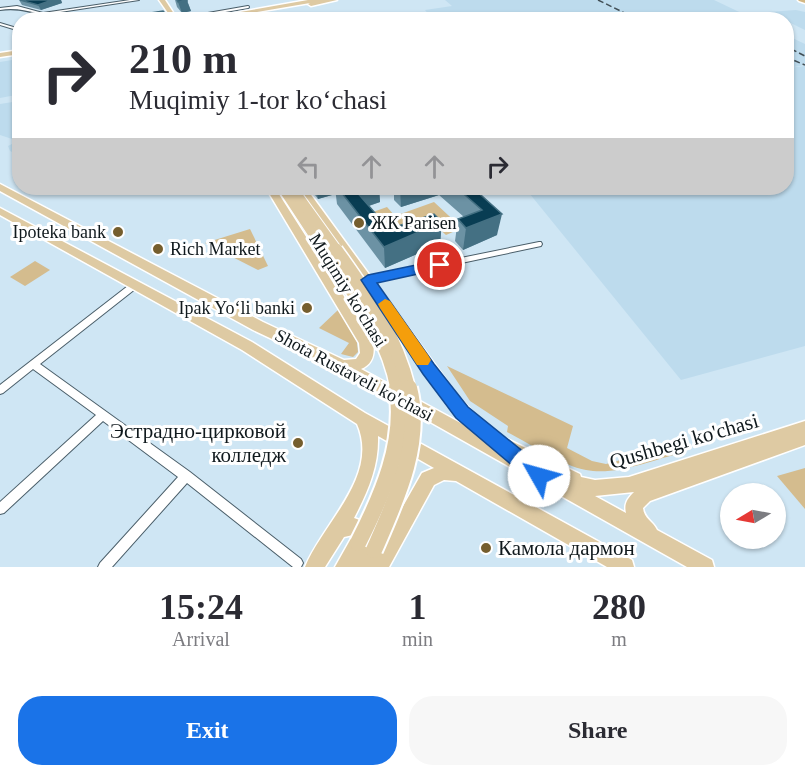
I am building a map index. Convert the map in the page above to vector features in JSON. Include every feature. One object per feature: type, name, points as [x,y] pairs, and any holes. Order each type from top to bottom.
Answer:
[{"type":"main road","points":[[245,12],[317,0]]},
{"type":"main road","points":[[260,12],[328,0]]},
{"type":"main road","name":"Shota Rustaveli ko'chasi","points":[[15,195],[258,326],[343,366],[705,567]]},
{"type":"main road","points":[[275,195],[366,342],[368,354],[360,364],[343,366]]},
{"type":"main road","name":"Muqimiy ko'chasi","points":[[288,195],[376,328],[389,356],[397,386],[398,434],[390,472],[380,500],[344,567]]},
{"type":"main road","name":"Muqimiy ko'chasi","points":[[297,195],[391,332],[405,364],[410,386],[414,428],[406,475],[390,519],[364,567]]},
{"type":"main road","points":[[306,195],[452,400],[491,439],[539,476]]},
{"type":"main road","name":"Shota Rustaveli ko'chasi","points":[[0,210],[247,346],[360,418],[625,567]]},
{"type":"main road","points":[[349,314],[370,315],[379,308],[381,299]]},
{"type":"main road","points":[[314,567],[337,529],[371,460],[371,436],[360,418]]},
{"type":"main road","name":"Qushbegi ko'chasi","points":[[539,476],[580,487],[610,488],[644,481],[805,428]]},
{"type":"main road","name":"Qushbegi ko'chasi","points":[[710,567],[642,527],[635,517],[634,504],[653,489],[805,437]]},
{"type":"main road","points":[[491,439],[573,479],[610,488]]},
{"type":"main road","points":[[381,563],[428,478],[444,472],[460,474]]},
{"type":"main road","points":[[337,529],[353,526],[367,530],[379,542],[381,563]]},
{"type":"street","points":[[51,12],[137,0]]},
{"type":"street","points":[[0,9],[18,6],[40,12]]},
{"type":"street","points":[[221,12],[248,8]]},
{"type":"street","points":[[368,280],[539,244]]},
{"type":"street","points":[[0,390],[136,284]]},
{"type":"street","points":[[33,364],[186,476],[297,563]]},
{"type":"street","points":[[0,509],[102,416]]},
{"type":"street","points":[[104,567],[186,476]]},
{"type":"shaded area","points":[[445,0],[714,0],[739,12],[427,12],[425,10],[452,6]]},
{"type":"shaded area","points":[[796,10],[805,12],[805,30],[794,25],[794,12],[768,12]]},
{"type":"shaded area","points":[[794,39],[805,44],[805,65],[794,67]]},
{"type":"shaded area","points":[[12,60],[12,96],[0,98],[0,62]]},
{"type":"shaded area","points":[[805,66],[805,346],[681,380],[531,195],[794,195],[794,67]]},
{"type":"shaded area","points":[[12,102],[12,139],[0,135],[0,104]]},
{"type":"shaded area","points":[[434,202],[462,228],[446,235],[437,227],[397,243],[373,212],[387,207],[395,216]]},
{"type":"shaded area","points":[[250,229],[268,266],[258,270],[205,243]]},
{"type":"shaded area","points":[[35,261],[50,270],[25,286],[10,277]]},
{"type":"shaded area","points":[[338,310],[357,342],[358,352],[353,357],[341,354],[349,343],[319,328]]},
{"type":"shaded area","points":[[447,366],[573,426],[567,448],[592,461],[606,464],[677,445],[681,453],[609,471],[577,468],[507,432],[508,426],[470,401]]},
{"type":"shaded area","points":[[805,468],[805,509],[786,487],[786,483],[783,483],[777,476]]},
{"type":"building","points":[[20,0],[52,0],[38,5]]},
{"type":"building","points":[[343,195],[359,195],[389,229],[434,214],[442,222],[384,247]]},
{"type":"building","points":[[465,195],[481,195],[502,214],[466,228],[458,219],[482,210]]},
{"type":"railway","points":[[598,0],[623,12]]},
{"type":"railway","points":[[794,50],[805,56]]},
{"type":"railway","points":[[794,60],[805,65]]},
{"type":"slow traffic","points":[[385,304],[423,360]]},
{"type":"place","name":"ЖК Parisen","points":[[359,223]]},
{"type":"place","name":"Ipoteka bank","points":[[118,232]]},
{"type":"place","name":"Rich Market","points":[[158,249]]},
{"type":"place","name":"Ipak Yoʻli banki","points":[[307,308]]},
{"type":"place","name":"Эстрадно-цирковой колледж","points":[[298,443]]},
{"type":"place","name":"Камола дармон","points":[[486,548]]},
{"type":"route","points":[[440,265],[368,280],[429,369],[462,412],[491,439],[539,476]]}]
